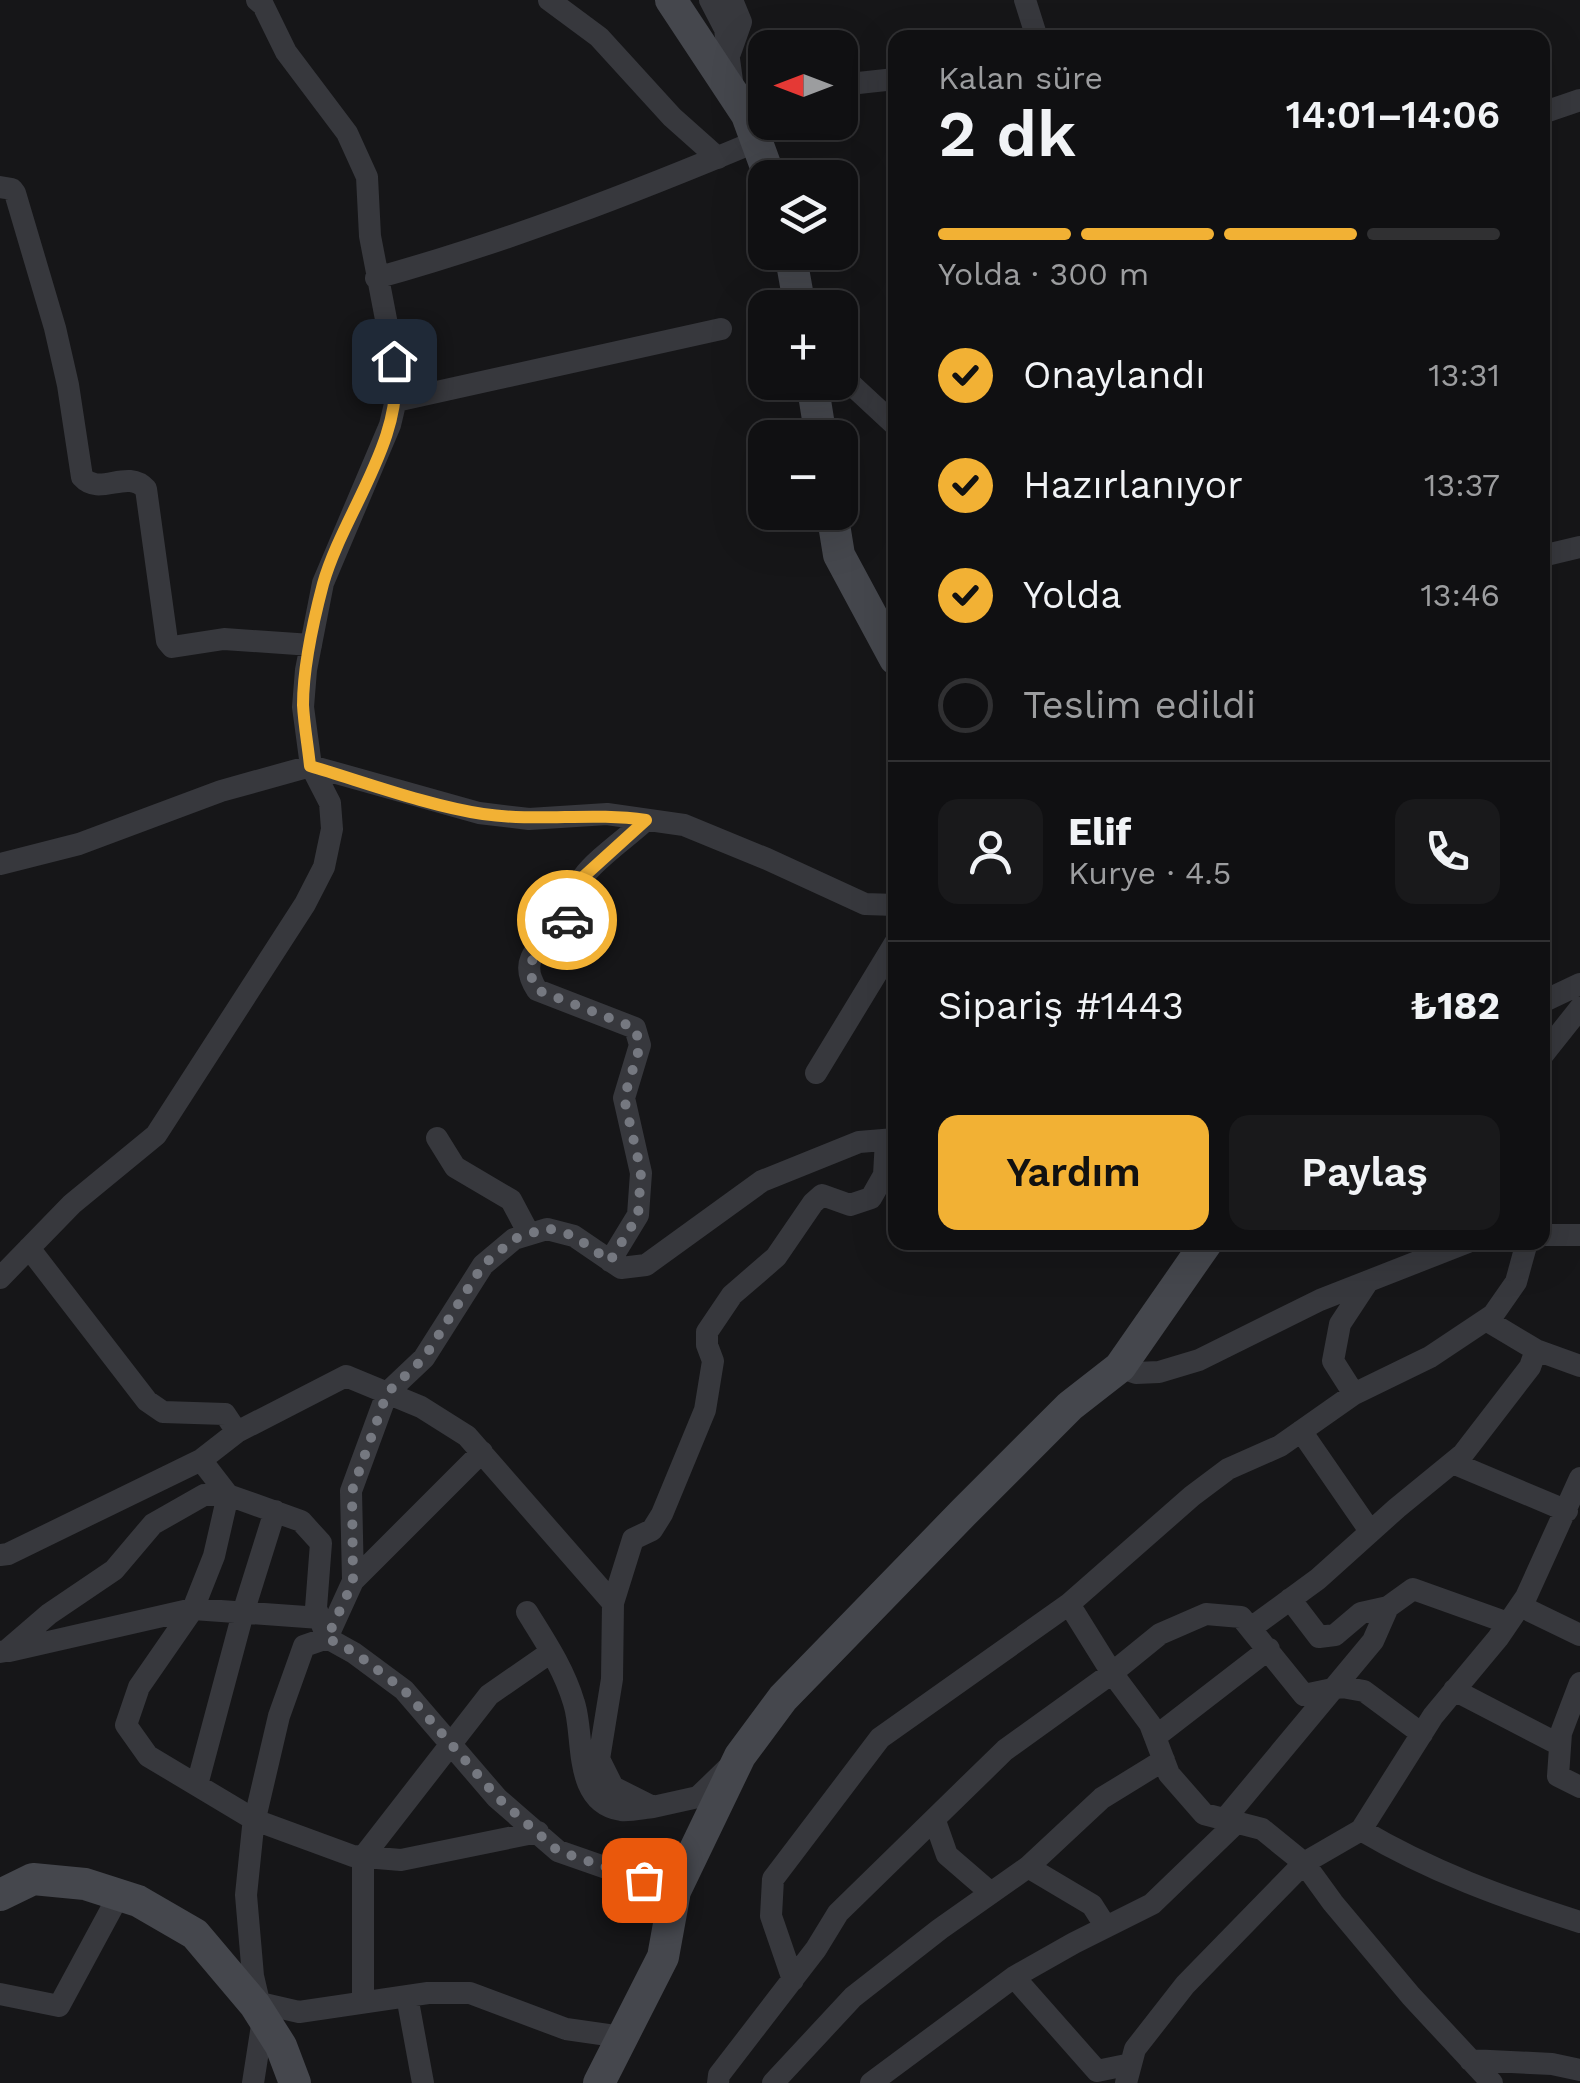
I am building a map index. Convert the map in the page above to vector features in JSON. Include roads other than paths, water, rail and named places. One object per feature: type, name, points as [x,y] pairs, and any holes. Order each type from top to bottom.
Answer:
[{"type":"street","points":[[0,1278],[72,1204],[156,1135],[305,904],[324,867],[332,829],[330,804],[310,766],[303,706],[311,645],[323,583],[390,425],[398,387],[376,278],[367,178],[346,132],[286,52],[257,0]]},
{"type":"street","points":[[549,0],[599,37],[672,116],[718,158]]},
{"type":"street","points":[[670,0],[748,92]]},
{"type":"street","points":[[710,0],[725,30],[729,56],[748,90]]},
{"type":"street","points":[[729,56],[741,22],[732,0]]},
{"type":"street","points":[[1026,0],[1035,30]]},
{"type":"street","points":[[858,83],[888,80]]},
{"type":"street","points":[[1550,110],[1580,100]]},
{"type":"street","points":[[376,278],[452,256],[656,183],[757,141],[764,160]]},
{"type":"street","points":[[0,187],[12,188],[15,193],[54,328],[68,385],[82,478],[98,486],[128,480],[140,482],[146,488],[167,641],[172,647],[224,639],[311,645]]},
{"type":"street","points":[[396,401],[721,329]]},
{"type":"street","points":[[858,390],[888,418]]},
{"type":"street","points":[[834,530],[838,556],[888,645]]},
{"type":"street","points":[[1550,554],[1580,547]]},
{"type":"street","points":[[0,864],[78,844],[221,791],[310,766],[479,814],[529,819],[607,814],[684,825],[865,904],[888,905]]},
{"type":"street","points":[[610,1261],[638,1216],[641,1172],[624,1098],[640,1046],[635,1028],[537,990],[530,978],[530,959],[548,934],[567,920],[582,878],[646,820]]},
{"type":"street","points":[[816,1073],[888,955]]},
{"type":"street","points":[[1550,998],[1580,984]]},
{"type":"street","points":[[1550,1039],[1580,1008]]},
{"type":"street","points":[[438,1138],[454,1167],[511,1200],[530,1234]]},
{"type":"street","points":[[353,1582],[352,1491],[387,1393],[424,1358],[483,1265],[514,1239],[547,1228],[574,1236],[621,1268],[646,1265],[762,1181],[859,1142],[888,1140]]},
{"type":"street","points":[[653,1807],[613,1786],[599,1759],[612,1680],[613,1603],[633,1539],[652,1530],[662,1514],[706,1410],[713,1362],[707,1332],[732,1295],[776,1257],[822,1195],[850,1204],[871,1198],[884,1175],[888,1155]]},
{"type":"street","points":[[1550,1235],[1580,1235]]},
{"type":"street","points":[[29,1248],[147,1402],[163,1412],[224,1414],[237,1432]]},
{"type":"street","points":[[527,1612],[576,1706],[582,1767],[599,1800],[620,1810],[698,1797],[740,1756],[783,1698],[963,1513],[1070,1406],[1120,1367],[1200,1250]]},
{"type":"street","points":[[1422,1262],[1431,1250]]},
{"type":"street","points":[[1120,1367],[1136,1373],[1159,1372],[1199,1360],[1264,1326],[1450,1250]]},
{"type":"street","points":[[794,1980],[771,1916],[772,1879],[880,1738],[1068,1604],[1228,1469],[1280,1446],[1354,1394],[1430,1357],[1493,1316],[1516,1282],[1525,1250]]},
{"type":"street","points":[[1354,1394],[1334,1360],[1340,1324],[1367,1283]]},
{"type":"street","points":[[1486,1320],[1536,1350],[1580,1366]]},
{"type":"street","points":[[1251,1628],[1318,1579],[1453,1463],[1530,1367],[1536,1350]]},
{"type":"street","points":[[0,1555],[201,1460],[237,1432],[346,1376],[421,1407],[467,1436],[613,1603]]},
{"type":"street","points":[[1301,1430],[1370,1531]]},
{"type":"street","points":[[253,2083],[262,2011],[253,1976],[246,1895],[255,1820],[279,1716],[304,1646],[323,1628],[353,1582],[482,1452]]},
{"type":"street","points":[[201,1460],[228,1495]]},
{"type":"street","points":[[1453,1463],[1567,1511]]},
{"type":"street","points":[[1014,1978],[1094,2077],[1129,2073],[1135,2048],[1184,1985],[1304,1863],[1361,1830],[1422,1734],[1514,1614],[1580,1478]]},
{"type":"street","points":[[3,1652],[49,1614],[114,1570],[153,1524],[204,1495],[228,1495],[302,1520],[322,1543],[316,1608],[323,1628]]},
{"type":"street","points":[[228,1495],[214,1556],[193,1610],[138,1686],[126,1725],[148,1756],[255,1820],[363,1857],[401,1860],[538,1832]]},
{"type":"street","points":[[197,1785],[275,1511]]},
{"type":"street","points":[[1290,1599],[1319,1637],[1335,1635],[1360,1613],[1388,1607],[1413,1589],[1580,1635]]},
{"type":"street","points":[[1068,1604],[1112,1674],[1150,1724],[1169,1774],[1204,1814],[1262,1829],[1304,1863],[1344,1916],[1492,2083]]},
{"type":"street","points":[[872,2083],[1014,1978],[1152,1904],[1230,1822],[1373,1641],[1388,1607]]},
{"type":"street","points":[[3,1652],[193,1610],[243,1613],[323,1628],[404,1690],[498,1798],[558,1851],[644,1880],[679,1884]]},
{"type":"street","points":[[718,2083],[718,2075],[794,1980],[838,1914],[1005,1750],[1112,1674],[1160,1634],[1206,1614],[1241,1616],[1304,1695],[1342,1687],[1364,1691],[1422,1734]]},
{"type":"street","points":[[1155,1737],[1269,1649]]},
{"type":"street","points":[[363,2002],[363,1857],[489,1695],[551,1652]]},
{"type":"street","points":[[1580,1682],[1561,1733],[1558,1776],[1580,1788]]},
{"type":"street","points":[[1454,1690],[1560,1745]]},
{"type":"street","points":[[599,2083],[663,1957],[679,1884],[740,1756]]},
{"type":"street","points":[[774,2083],[853,1997],[1028,1867],[1102,1798],[1164,1760]]},
{"type":"street","points":[[935,1821],[947,1855],[992,1893]]},
{"type":"street","points":[[1361,1830],[1401,1854],[1503,1898],[1580,1922]]},
{"type":"street","points":[[1028,1867],[1092,1905],[1106,1927]]},
{"type":"street","points":[[0,1895],[34,1879],[84,1884],[138,1900],[194,1934],[262,2011],[295,2083]]},
{"type":"street","points":[[0,1994],[60,2006],[119,1895]]},
{"type":"street","points":[[262,2011],[299,2012],[408,1996],[470,1993],[566,2029],[622,2037]]},
{"type":"street","points":[[408,1996],[423,2083]]},
{"type":"street","points":[[1470,2060],[1552,2064],[1580,2070]]}]
